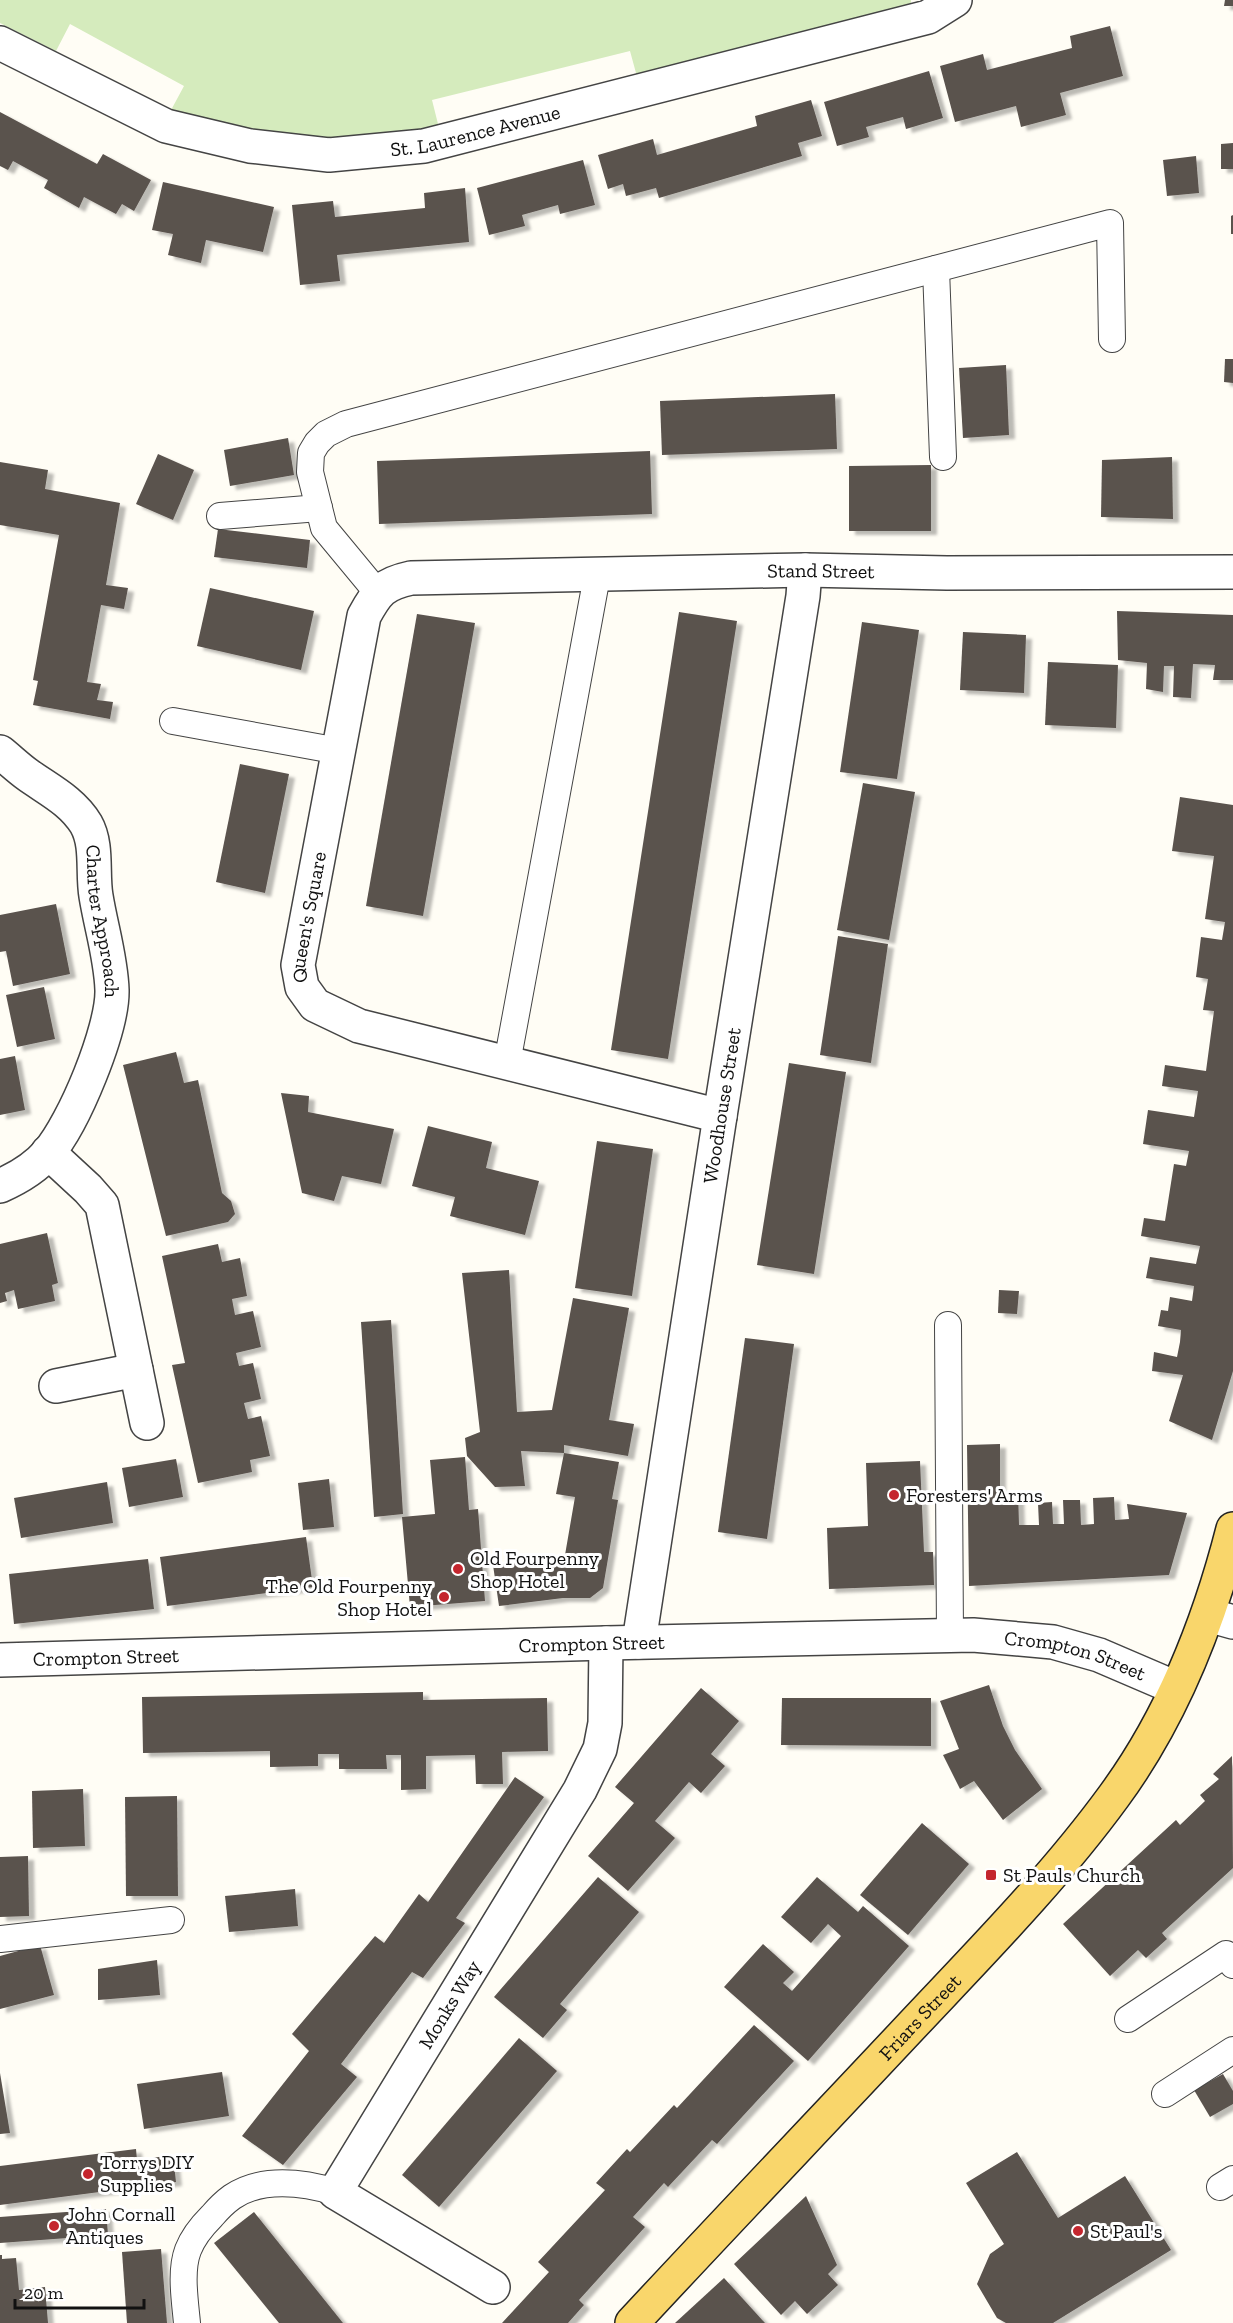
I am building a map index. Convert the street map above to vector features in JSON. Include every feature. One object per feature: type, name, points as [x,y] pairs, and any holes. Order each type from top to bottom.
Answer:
[{"type":"main road","name":"Friars Street","points":[[633,2323],[955,1980],[1044,1881],[1114,1796],[1143,1750],[1176,1688],[1221,1619],[1233,1529]]},
{"type":"street","name":"St. Laurence Avenue","points":[[0,43],[166,126],[250,146],[329,155],[424,146],[928,17],[955,0]]},
{"type":"street","name":"Stand Street","points":[[378,592],[393,582],[411,578],[805,570],[947,573],[1233,572]]},
{"type":"street","name":"Woodhouse Street","points":[[639,1642],[803,596],[805,570]]},
{"type":"street","name":"Queen's Square","points":[[378,592],[364,616],[298,965],[302,987],[315,1005],[360,1026],[720,1116]]},
{"type":"street","name":"Charter Approach","points":[[0,752],[29,775],[58,793],[78,812],[88,827],[92,842],[95,893],[109,961],[112,992],[107,1030],[62,1133],[33,1167],[0,1186]]},
{"type":"street","points":[[48,1152],[102,1205],[147,1423]]},
{"type":"street","points":[[56,1386],[136,1370]]},
{"type":"street","name":"Crompton Street","points":[[0,1660],[973,1635],[1053,1642],[1099,1655],[1176,1688]]},
{"type":"street","name":"Monks Way","points":[[335,2192],[580,1790],[600,1749],[605,1723],[606,1643]]},
{"type":"street","points":[[335,2192],[493,2287]]},
{"type":"lane","points":[[378,592],[324,528],[310,472],[311,453],[317,443],[326,434],[346,424],[1110,223],[1112,339]]},
{"type":"lane","points":[[936,269],[944,457]]},
{"type":"lane","points":[[220,516],[319,508]]},
{"type":"lane","points":[[507,1063],[597,576]]},
{"type":"lane","points":[[172,721],[339,751]]},
{"type":"lane","points":[[948,1325],[950,1636]]},
{"type":"lane","points":[[0,1939],[171,1920]]},
{"type":"lane","points":[[1128,2019],[1226,1954],[1233,1965]]},
{"type":"lane","points":[[1165,2094],[1233,2050]]},
{"type":"lane","points":[[187,2323],[185,2265],[188,2250],[208,2220],[232,2197],[250,2188],[283,2183],[314,2186],[335,2192]]},
{"type":"green space","points":[[0,0],[911,0],[911,7],[639,84],[630,51],[432,100],[440,132],[330,146],[242,137],[170,112],[184,86],[70,24],[56,51],[0,23]]},
{"type":"building","points":[[1225,0],[1233,0],[1233,6],[1224,6]]},
{"type":"building","points":[[1110,26],[1123,76],[1060,93],[1066,115],[1021,127],[1016,106],[955,122],[940,66],[983,54],[987,70],[1072,48],[1070,36]]},
{"type":"building","points":[[929,71],[943,118],[906,129],[903,117],[866,127],[869,137],[837,146],[824,102]]},
{"type":"building","points":[[811,100],[822,136],[798,143],[802,156],[659,198],[656,188],[626,196],[623,184],[608,189],[598,155],[653,139],[657,155],[757,126],[755,116]]},
{"type":"building","points":[[0,112],[97,164],[103,154],[151,180],[134,211],[122,204],[116,214],[84,197],[79,208],[44,188],[48,180],[13,161],[8,170],[0,166]]},
{"type":"building","points":[[1233,143],[1233,169],[1221,169],[1221,144]]},
{"type":"building","points":[[1196,156],[1199,193],[1167,196],[1163,160]]},
{"type":"building","points":[[583,160],[595,205],[560,214],[558,205],[522,215],[525,226],[489,235],[477,188]]},
{"type":"building","points":[[163,182],[274,207],[263,252],[206,240],[201,263],[168,255],[173,234],[152,230]]},
{"type":"building","points":[[465,188],[469,242],[337,255],[340,281],[300,285],[292,205],[333,201],[335,217],[425,208],[424,193]]},
{"type":"building","points":[[1233,215],[1233,234],[1231,234],[1231,216]]},
{"type":"building","points":[[1225,359],[1233,359],[1233,383],[1224,382]]},
{"type":"building","points":[[1006,365],[1009,435],[963,438],[959,368]]},
{"type":"building","points":[[835,394],[837,449],[662,455],[660,401]]},
{"type":"building","points":[[288,438],[294,475],[230,486],[224,450]]},
{"type":"building","points":[[650,451],[652,514],[379,524],[377,461]]},
{"type":"building","points":[[158,454],[194,470],[173,520],[136,504]]},
{"type":"building","points":[[1172,457],[1173,519],[1101,517],[1102,460]]},
{"type":"building","points":[[0,462],[48,470],[45,489],[120,503],[106,585],[128,588],[124,609],[101,605],[87,682],[101,684],[97,700],[113,702],[110,719],[33,705],[38,681],[33,680],[59,535],[0,525]]},
{"type":"building","points":[[931,465],[931,531],[849,531],[849,466]]},
{"type":"building","points":[[218,529],[310,540],[307,568],[214,557]]},
{"type":"building","points":[[210,588],[314,611],[301,670],[197,646]]},
{"type":"building","points":[[1117,611],[1233,615],[1233,680],[1213,680],[1215,665],[1193,664],[1191,698],[1173,697],[1174,666],[1164,666],[1163,692],[1146,689],[1147,663],[1118,660]]},
{"type":"building","points":[[679,612],[737,621],[668,1059],[611,1050]]},
{"type":"building","points":[[417,614],[475,623],[423,916],[366,906]]},
{"type":"building","points":[[862,622],[919,630],[897,779],[840,772]]},
{"type":"building","points":[[963,632],[1026,635],[1024,693],[960,690]]},
{"type":"building","points":[[1048,662],[1118,665],[1116,728],[1045,725]]},
{"type":"building","points":[[240,764],[289,774],[265,893],[216,882]]},
{"type":"building","points":[[863,783],[915,792],[889,940],[837,930]]},
{"type":"building","points":[[1180,797],[1233,805],[1233,1371],[1212,1440],[1169,1421],[1183,1375],[1152,1371],[1154,1352],[1177,1357],[1180,1342],[1181,1330],[1158,1326],[1161,1310],[1168,1311],[1170,1297],[1192,1301],[1194,1286],[1146,1278],[1150,1257],[1196,1264],[1200,1246],[1141,1236],[1144,1218],[1165,1221],[1174,1164],[1186,1166],[1189,1151],[1143,1144],[1148,1110],[1194,1117],[1198,1091],[1162,1086],[1165,1065],[1206,1071],[1214,1011],[1203,1010],[1208,979],[1196,977],[1201,937],[1222,940],[1225,922],[1205,919],[1214,856],[1172,851]]},
{"type":"building","points":[[56,904],[70,974],[13,986],[6,951],[0,952],[0,915]]},
{"type":"building","points":[[838,936],[888,944],[871,1063],[820,1055]]},
{"type":"building","points":[[44,987],[55,1039],[17,1047],[6,995]]},
{"type":"building","points":[[176,1052],[184,1083],[198,1080],[222,1193],[231,1201],[235,1214],[228,1222],[166,1236],[123,1065]]},
{"type":"building","points":[[15,1056],[25,1110],[0,1115],[0,1059]]},
{"type":"building","points":[[789,1063],[846,1072],[814,1274],[757,1265]]},
{"type":"building","points":[[281,1093],[309,1096],[308,1112],[394,1129],[381,1184],[342,1176],[334,1201],[302,1193]]},
{"type":"building","points":[[428,1126],[492,1142],[486,1168],[539,1181],[525,1235],[450,1216],[455,1197],[412,1186]]},
{"type":"building","points":[[597,1141],[653,1149],[632,1296],[575,1288]]},
{"type":"building","points":[[47,1233],[58,1283],[52,1285],[55,1301],[18,1309],[14,1290],[5,1293],[7,1301],[0,1303],[0,1244]]},
{"type":"building","points":[[218,1244],[222,1262],[240,1258],[247,1296],[232,1299],[235,1315],[253,1311],[261,1347],[236,1353],[239,1366],[253,1363],[261,1399],[244,1403],[248,1419],[261,1416],[270,1456],[250,1460],[252,1472],[198,1483],[172,1365],[185,1363],[162,1256]]},
{"type":"building","points":[[509,1270],[517,1412],[552,1410],[573,1298],[629,1308],[609,1420],[634,1424],[628,1456],[564,1445],[564,1453],[521,1451],[525,1486],[495,1487],[467,1456],[465,1438],[480,1432],[462,1273]]},
{"type":"building","points":[[999,1290],[1019,1291],[1017,1314],[998,1313]]},
{"type":"building","points":[[391,1320],[403,1514],[374,1517],[361,1322]]},
{"type":"building","points":[[745,1338],[794,1344],[767,1539],[718,1532]]},
{"type":"building","points":[[1000,1444],[1000,1492],[1018,1491],[1019,1525],[1039,1525],[1038,1503],[1052,1502],[1053,1524],[1064,1524],[1063,1500],[1080,1500],[1081,1525],[1094,1524],[1093,1498],[1114,1497],[1115,1520],[1129,1519],[1127,1504],[1187,1513],[1169,1575],[969,1586],[967,1445]]},
{"type":"building","points":[[564,1453],[619,1462],[612,1499],[618,1500],[603,1588],[590,1598],[563,1598],[499,1606],[493,1565],[565,1555],[575,1497],[556,1494]]},
{"type":"building","points":[[465,1457],[469,1510],[478,1509],[485,1601],[410,1607],[402,1517],[435,1514],[430,1460]]},
{"type":"building","points":[[176,1459],[183,1497],[129,1507],[122,1468]]},
{"type":"building","name":"Foresters' Arms","points":[[920,1461],[924,1552],[933,1552],[934,1585],[829,1589],[827,1528],[868,1526],[866,1463]]},
{"type":"building","points":[[329,1479],[334,1527],[303,1530],[298,1483]]},
{"type":"building","points":[[107,1482],[113,1523],[21,1538],[14,1498]]},
{"type":"building","points":[[306,1537],[313,1587],[167,1606],[160,1557]]},
{"type":"building","points":[[148,1559],[154,1609],[14,1624],[9,1574]]},
{"type":"building","points":[[989,1685],[1003,1726],[1015,1750],[1042,1789],[1003,1820],[974,1781],[960,1789],[943,1755],[959,1749],[940,1701]]},
{"type":"building","points":[[701,1688],[739,1721],[711,1754],[725,1766],[701,1793],[689,1782],[655,1821],[675,1838],[628,1891],[588,1856],[634,1803],[615,1787]]},
{"type":"building","points":[[423,1692],[423,1700],[547,1698],[548,1751],[502,1752],[503,1784],[476,1784],[475,1755],[426,1756],[426,1789],[401,1790],[401,1755],[386,1755],[387,1769],[339,1769],[339,1754],[318,1754],[318,1766],[270,1767],[270,1751],[143,1753],[142,1697]]},
{"type":"building","points":[[782,1698],[931,1698],[931,1746],[781,1745]]},
{"type":"building","points":[[1232,1756],[1233,1868],[1162,1933],[1167,1939],[1146,1958],[1138,1950],[1110,1976],[1063,1924],[1176,1820],[1180,1825],[1205,1801],[1200,1795],[1219,1779],[1213,1774]]},
{"type":"building","points":[[515,1777],[544,1797],[456,1918],[465,1923],[423,1978],[412,1972],[341,2064],[357,2077],[283,2165],[242,2136],[309,2051],[292,2034],[375,1936],[384,1943],[419,1894],[428,1902]]},
{"type":"building","points":[[83,1789],[85,1846],[33,1848],[32,1791]]},
{"type":"building","points":[[177,1796],[178,1896],[126,1896],[125,1797]]},
{"type":"building","points":[[922,1823],[969,1864],[908,1935],[860,1895]]},
{"type":"building","points":[[28,1856],[29,1916],[0,1917],[0,1857]]},
{"type":"building","points":[[598,1877],[639,1912],[560,2004],[567,2010],[543,2038],[494,1997]]},
{"type":"building","points":[[817,1877],[858,1912],[863,1906],[909,1946],[808,2061],[724,1987],[763,1944],[794,1972],[783,1983],[792,1991],[841,1936],[828,1924],[811,1943],[781,1917]]},
{"type":"building","points":[[295,1889],[298,1926],[229,1932],[225,1896]]},
{"type":"building","points":[[40,1945],[54,1995],[0,2009],[0,1956]]},
{"type":"building","points":[[157,1960],[160,1995],[98,2000],[98,1969]]},
{"type":"building","points":[[754,2025],[794,2061],[717,2144],[712,2140],[668,2187],[664,2183],[633,2217],[645,2227],[579,2300],[584,2305],[568,2323],[502,2323],[549,2272],[538,2262],[605,2190],[596,2183],[627,2149],[630,2152],[674,2105],[677,2108]]},
{"type":"building","points":[[519,2038],[557,2071],[439,2207],[402,2175]]},
{"type":"building","points":[[222,2072],[229,2116],[144,2129],[137,2084]]},
{"type":"building","points":[[0,2073],[10,2133],[0,2134]]},
{"type":"building","points":[[1223,2074],[1233,2091],[1233,2104],[1210,2117],[1194,2090]]},
{"type":"building","name":"Torrys DIY Supplies","points":[[136,2149],[137,2160],[173,2155],[176,2182],[0,2205],[0,2166]]},
{"type":"building","name":"St Paul's","points":[[1017,2152],[1058,2218],[1125,2176],[1171,2250],[1053,2323],[1006,2323],[997,2318],[977,2284],[990,2254],[1004,2244],[966,2183]]},
{"type":"building","points":[[806,2196],[837,2265],[828,2274],[838,2285],[807,2314],[795,2301],[781,2315],[734,2264]]},
{"type":"building","name":"John Cornall Antiques","points":[[106,2209],[108,2235],[0,2243],[0,2217]]},
{"type":"building","points":[[254,2212],[343,2323],[279,2323],[214,2243]]},
{"type":"building","points":[[161,2249],[167,2323],[127,2323],[122,2252]]},
{"type":"building","points":[[0,2255],[2,2259],[16,2258],[19,2290],[45,2287],[48,2323],[0,2323]]},
{"type":"building","points":[[724,2278],[765,2323],[675,2323]]},
{"type":"place","name":"Foresters' Arms","points":[[894,1495]]},
{"type":"place","name":"Old Fourpenny Shop Hotel","points":[[458,1569]]},
{"type":"place","name":"The Old Fourpenny Shop Hotel","points":[[444,1597]]},
{"type":"place","name":"St Pauls Church","points":[[991,1875]]},
{"type":"place","name":"Torrys DIY Supplies","points":[[88,2174]]},
{"type":"place","name":"John Cornall Antiques","points":[[54,2226]]},
{"type":"place","name":"St Paul's","points":[[1078,2231]]}]
